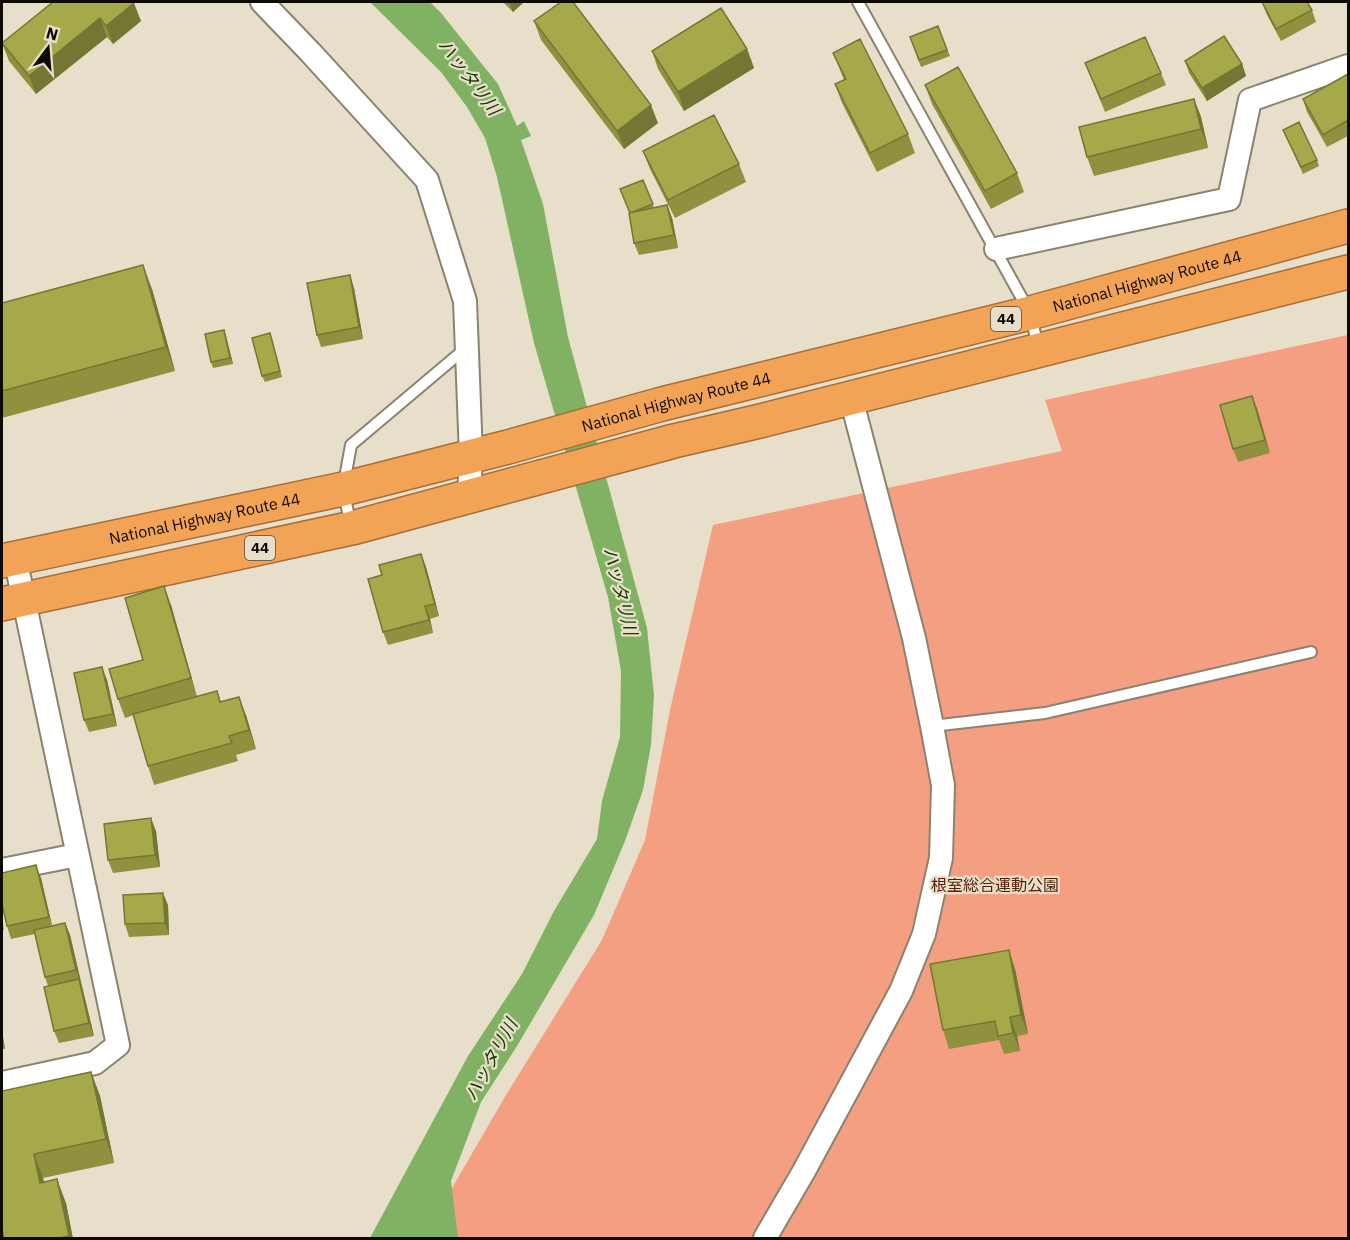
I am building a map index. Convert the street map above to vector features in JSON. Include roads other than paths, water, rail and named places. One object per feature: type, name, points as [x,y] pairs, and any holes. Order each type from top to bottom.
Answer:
[{"type":"highway","name":"National Highway Route 44","points":[[8,560],[343,489],[508,447],[662,404],[1030,313],[1348,226]]},
{"type":"highway","name":"44","points":[[12,601],[352,528],[674,441],[1348,273]]},
{"type":"street","points":[[262,2],[427,180],[465,301],[471,456],[469,497]]},
{"type":"street","points":[[996,249],[1229,199],[1250,100],[1348,66]]},
{"type":"street","points":[[765,1239],[901,991],[924,933],[941,858],[943,785],[932,726],[914,638],[851,398]]},
{"type":"street","points":[[2,1083],[95,1064],[118,1046],[78,855],[12,601],[8,560]]},
{"type":"street","points":[[2,870],[78,855]]},
{"type":"lane","points":[[858,2],[1030,313],[1039,350]]},
{"type":"lane","points":[[352,528],[343,489],[351,445],[467,348]]},
{"type":"lane","points":[[932,726],[1045,713],[1311,652]]},
{"type":"water","name":"ハッタリ川","points":[[370,2],[430,2],[498,84],[517,126],[524,121],[531,136],[521,140],[543,204],[568,337],[647,628],[654,695],[651,745],[643,790],[625,841],[594,915],[517,1046],[481,1102],[451,1181],[458,1238],[370,1238],[468,1056],[522,974],[554,911],[597,839],[602,801],[620,737],[621,671],[608,597],[534,343],[497,177],[485,138],[467,107],[441,72]]},
{"type":"park label","name":"根室総合運動公園","points":[[995,885]]}]
